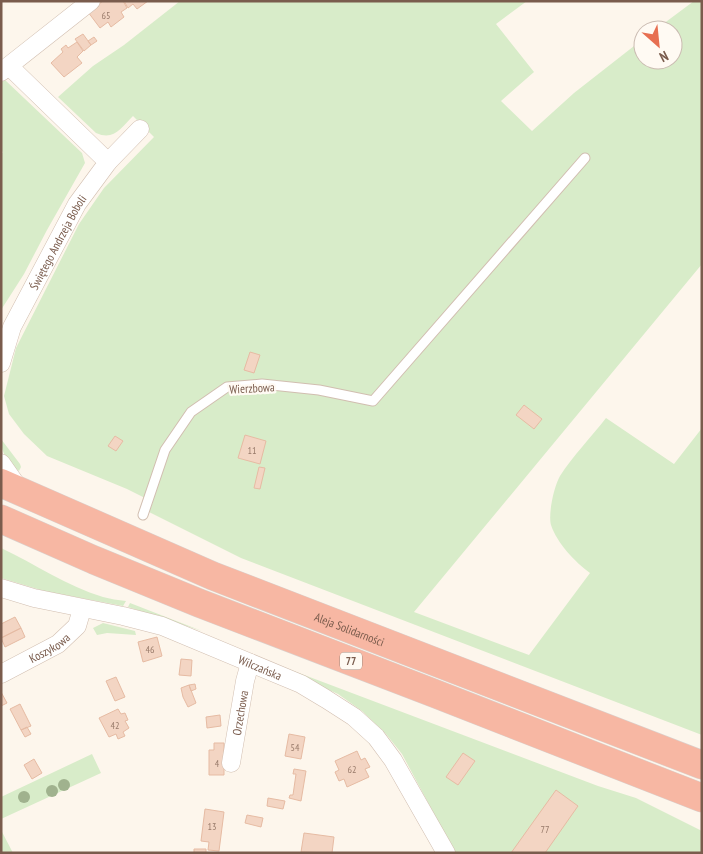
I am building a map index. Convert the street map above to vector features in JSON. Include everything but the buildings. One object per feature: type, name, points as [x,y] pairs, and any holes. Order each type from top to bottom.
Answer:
[{"type":"highway","name":"Aleja Solidarności","points":[[11,487],[213,576],[702,765]]},
{"type":"highway","name":"77","points":[[1,519],[199,603],[702,798]]},
{"type":"street","points":[[91,1],[6,70],[108,162]]},
{"type":"street","name":"Świętego Andrzeja Boboli","points":[[1,363],[7,334],[78,204],[108,162],[140,130]]},
{"type":"street","points":[[1,463],[11,487]]},
{"type":"street","name":"WiIczańska","points":[[1,588],[34,598],[162,626],[301,684],[318,694],[354,717],[376,737],[393,760],[446,853]]},
{"type":"street","name":"Koszykowa","points":[[1,674],[58,644],[77,626],[82,609]]},
{"type":"street","name":"Orzechowa","points":[[230,763],[250,663]]},
{"type":"lane","name":"Wierzbowa","points":[[143,515],[165,450],[191,412],[226,387],[262,384],[319,390],[373,401],[585,158]]},
{"type":"green space","points":[[180,1],[527,1],[496,24],[534,72],[501,101],[532,131],[574,93],[633,47],[633,70],[683,70],[683,20],[668,20],[694,1],[702,1],[702,264],[414,612],[529,655],[590,573],[567,552],[554,532],[550,520],[552,500],[556,486],[570,461],[606,418],[674,464],[702,428],[702,735],[241,558],[149,512],[153,502],[127,489],[47,456],[24,434],[9,414],[4,396],[16,348],[79,224],[104,188],[154,137],[133,116],[117,132],[108,135],[96,133],[58,97],[93,66],[124,45]]},
{"type":"green space","points":[[5,80],[82,153],[85,163],[24,274],[1,310],[1,154],[3,152],[1,151],[1,82]]},
{"type":"green space","points":[[1,439],[20,464],[19,471],[6,457],[2,449]]},
{"type":"green space","points":[[1,548],[77,587],[103,597],[126,601],[123,606],[44,591],[1,578]]},
{"type":"green space","points":[[130,603],[202,631],[128,607]]},
{"type":"green space","points":[[103,623],[135,631],[136,635],[107,633],[97,635],[93,628]]},
{"type":"green space","points":[[254,656],[598,786],[636,798],[702,831],[702,853],[455,853],[402,754],[386,734],[362,711],[338,694]]},
{"type":"green space","points":[[92,754],[101,773],[1,819],[1,797]]},
{"type":"green space","points":[[1,830],[13,853],[1,853]]}]
